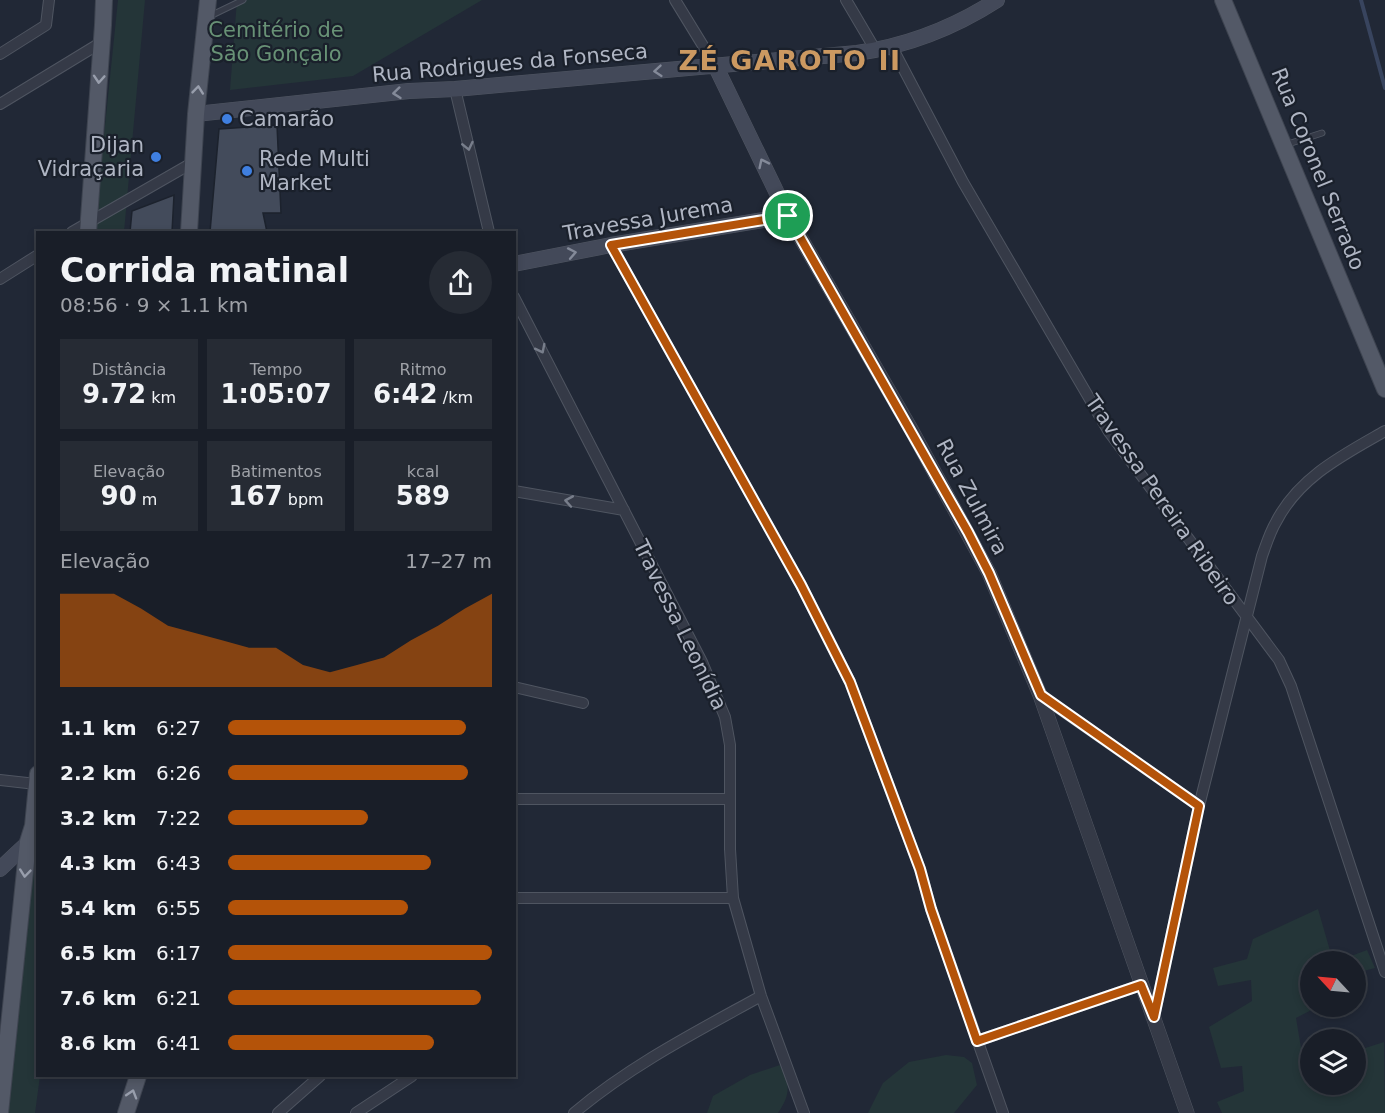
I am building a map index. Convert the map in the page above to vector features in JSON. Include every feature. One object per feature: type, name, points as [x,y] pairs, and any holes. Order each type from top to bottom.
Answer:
[{"type":"main road","points":[[88,227],[104,0]]},
{"type":"main road","points":[[189,231],[196,114],[208,0]]},
{"type":"main road","name":"Rua Rodrigues da Fonseca","points":[[196,114],[409,91],[455,90],[876,51],[969,18],[997,0]]},
{"type":"main road","name":"Rua Coronel Serrado","points":[[1223,0],[1283,145],[1380,365],[1385,389]]},
{"type":"main road","name":"Rua Zulmira","points":[[716,67],[788,216]]},
{"type":"main road","name":"Travessa Jurema","points":[[516,264],[611,245],[788,216]]},
{"type":"main road","points":[[0,1113],[33,838],[36,791]]},
{"type":"main road","points":[[0,869],[33,838]]},
{"type":"main road","points":[[126,1113],[138,1077]]},
{"type":"street","points":[[0,54],[46,25],[49,0]]},
{"type":"street","name":"Rua Zulmira","points":[[675,0],[716,67]]},
{"type":"street","points":[[846,0],[876,51]]},
{"type":"street","points":[[0,104],[102,42]]},
{"type":"street","name":"Travessa Pereira Ribeiro","points":[[892,47],[963,182],[1109,432],[1279,660],[1291,686],[1385,971]]},
{"type":"street","points":[[455,90],[489,231]]},
{"type":"street","points":[[88,227],[192,163]]},
{"type":"street","name":"Rua Zulmira","points":[[788,216],[968,532],[989,573],[1041,695],[1187,1113]]},
{"type":"street","points":[[611,245],[817,615],[850,682],[920,869],[931,909],[1003,1113]]},
{"type":"street","points":[[0,279],[36,256]]},
{"type":"street","name":"Travessa Leonídia","points":[[516,301],[702,662],[725,717],[730,745],[733,898],[761,996],[804,1113]]},
{"type":"street","points":[[1154,1017],[1199,806],[1262,556],[1276,522],[1292,497],[1317,472],[1385,432]]},
{"type":"street","points":[[516,491],[624,510]]},
{"type":"street","points":[[516,687],[583,703]]},
{"type":"street","points":[[1041,695],[1199,806]]},
{"type":"street","points":[[0,780],[36,779]]},
{"type":"street","points":[[516,799],[730,799]]},
{"type":"street","points":[[516,898],[733,898]]},
{"type":"street","points":[[977,1041],[1141,985]]},
{"type":"street","points":[[574,1113],[624,1075],[672,1045],[761,996]]},
{"type":"street","points":[[278,1113],[319,1077]]},
{"type":"street","points":[[356,1113],[410,1077]]},
{"type":"lane","points":[[207,18],[243,0]]},
{"type":"lane","points":[[1283,145],[1322,133]]},
{"type":"green space","points":[[118,0],[145,0],[124,231],[94,231]]},
{"type":"green space","name":"Cemitério de São Gonçalo","points":[[237,0],[482,0],[353,76],[230,90]]},
{"type":"green space","points":[[36,796],[36,1077],[40,1077],[35,1113],[4,1113]]},
{"type":"green space","points":[[1318,909],[1330,951],[1300,951],[1300,1016],[1296,1018],[1300,1042],[1300,1095],[1366,1095],[1366,1048],[1384,1042],[1385,1113],[1222,1113],[1217,1102],[1244,1091],[1242,1066],[1221,1068],[1209,1027],[1252,1001],[1251,980],[1218,986],[1213,968],[1247,959],[1253,939]]},
{"type":"green space","points":[[1367,950],[1375,968],[1366,970],[1364,951]]},
{"type":"green space","points":[[946,1055],[964,1057],[972,1063],[977,1085],[954,1113],[868,1113],[883,1083],[909,1062]]},
{"type":"green space","points":[[780,1065],[788,1089],[778,1113],[707,1113],[713,1096],[750,1075]]},
{"type":"building","name":"Rede Multi Market","points":[[277,125],[281,213],[263,213],[267,231],[210,231],[219,129]]},
{"type":"building","points":[[174,195],[172,231],[130,231],[132,211]]},
{"type":"waterway","points":[[1361,0],[1385,88]]},
{"type":"place","name":"Camarão","points":[[227,119]]},
{"type":"place","name":"Dijan Vidraçaria","points":[[156,157]]},
{"type":"place","name":"Rede Multi Market","points":[[247,171]]},
{"type":"district","name":"ZÉ GAROTO II","points":[[790,60]]},
{"type":"route","points":[[788,216],[968,532],[989,573],[1041,695],[1199,806],[1154,1017],[1141,985],[977,1041],[931,909],[920,869],[850,682],[801,585],[611,245],[788,216]]}]
